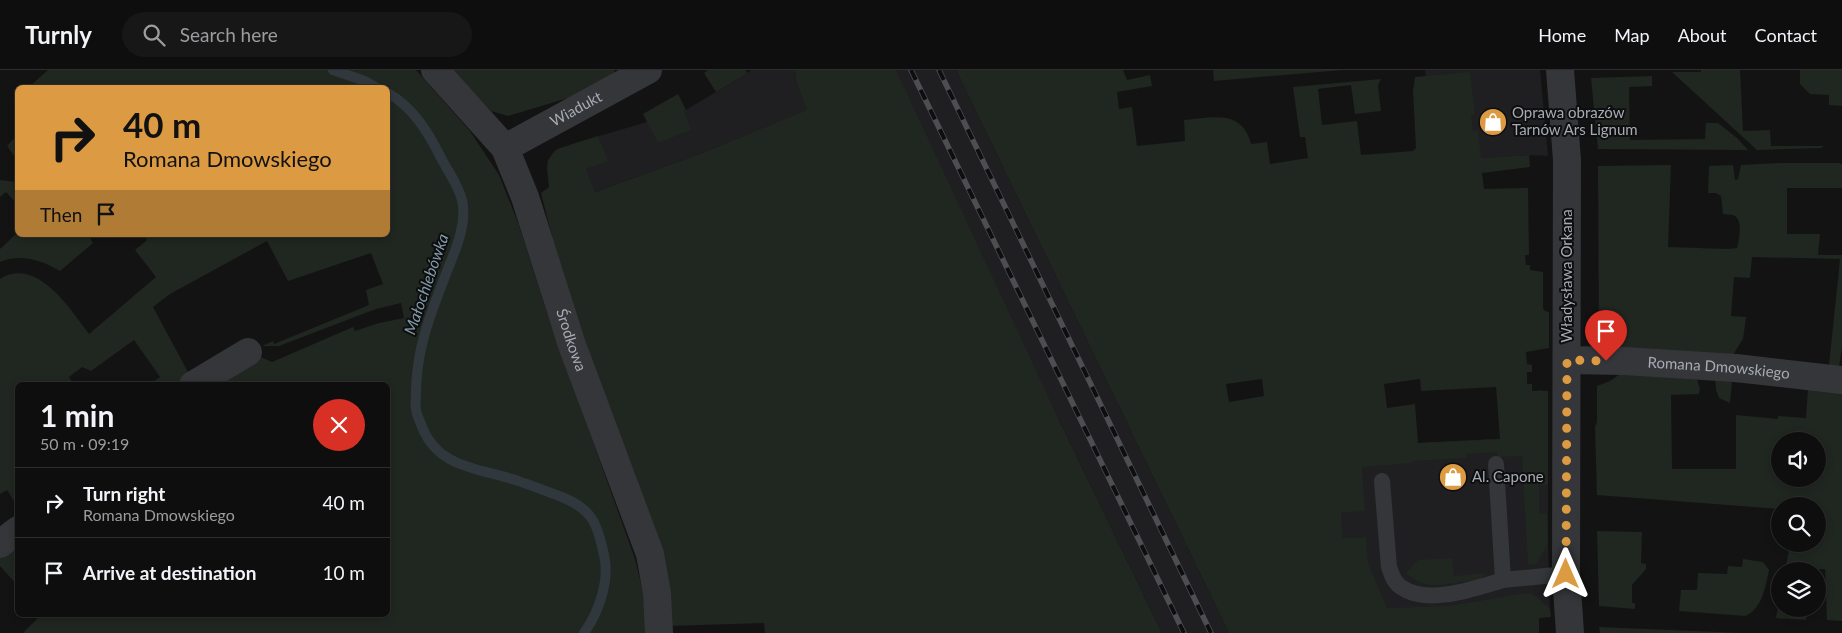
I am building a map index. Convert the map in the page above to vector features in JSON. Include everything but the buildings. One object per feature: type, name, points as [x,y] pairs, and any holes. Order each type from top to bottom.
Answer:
[{"type":"street","name":"Środkowa","points":[[434,70],[506,148],[525,197],[572,345],[650,554],[657,593],[660,633]]},
{"type":"street","name":"Wiadukt","points":[[506,148],[648,70]]},
{"type":"street","name":"Władysława Orkana","points":[[1560,70],[1567,160],[1566,574],[1570,633]]},
{"type":"street","points":[[198,382],[248,352]]},
{"type":"street","name":"Romana Dmowskiego","points":[[1567,360],[1624,361],[1736,368],[1842,380]]},
{"type":"street","points":[[0,544],[15,532]]},
{"type":"lane","points":[[1496,464],[1503,580]]},
{"type":"lane","points":[[1382,481],[1390,567],[1393,579],[1401,588],[1413,593],[1431,595],[1460,594],[1503,580],[1566,574]]},
{"type":"shaded area","points":[[48,70],[416,70],[470,131],[499,175],[519,225],[547,313],[635,559],[643,592],[647,633],[23,633],[39,617],[390,617],[390,382],[215,382],[243,365],[261,357],[272,362],[353,327],[355,331],[379,323],[404,318],[401,303],[376,309],[279,346],[262,346],[273,341],[274,344],[369,305],[366,290],[383,284],[371,253],[288,281],[267,241],[170,294],[153,307],[189,374],[177,382],[153,382],[160,377],[134,340],[91,371],[82,367],[69,377],[72,382],[15,382],[15,503],[7,490],[0,494],[0,279],[14,274],[27,274],[39,280],[51,288],[89,334],[156,277],[135,250],[147,240],[145,237],[390,237],[390,85],[31,85]]},
{"type":"shaded area","points":[[452,70],[614,70],[617,77],[578,95],[508,116],[491,111]]},
{"type":"shaded area","points":[[708,70],[745,70],[748,73],[716,92],[704,73]]},
{"type":"shaded area","points":[[751,70],[795,70],[796,81],[808,110],[702,153],[581,197],[569,145],[684,111]]},
{"type":"shaded area","points":[[795,70],[896,70],[1060,422],[1162,633],[765,633],[764,623],[670,626],[598,382],[553,240],[541,193],[549,187],[548,160],[557,149],[598,136],[608,161],[586,169],[595,192],[702,153],[807,110],[796,81]]},
{"type":"shaded area","points":[[890,70],[956,70],[1229,633],[1162,633]]},
{"type":"shaded area","points":[[956,70],[1123,70],[1127,80],[1150,75],[1152,86],[1117,92],[1119,109],[1132,107],[1137,146],[1185,141],[1184,120],[1224,118],[1233,120],[1241,125],[1247,133],[1251,144],[1267,142],[1270,164],[1308,158],[1305,137],[1300,137],[1293,87],[1381,79],[1378,85],[1381,111],[1355,114],[1351,85],[1318,89],[1322,125],[1357,121],[1361,155],[1413,151],[1416,148],[1413,91],[1415,77],[1470,72],[1475,115],[1471,115],[1473,131],[1478,130],[1481,158],[1529,155],[1530,167],[1482,173],[1484,189],[1528,188],[1529,255],[1525,255],[1526,265],[1530,265],[1530,270],[1543,272],[1543,308],[1549,312],[1549,348],[1526,352],[1527,364],[1532,365],[1532,372],[1527,372],[1527,384],[1532,384],[1532,391],[1548,391],[1548,485],[1539,485],[1539,514],[1547,514],[1548,544],[1536,564],[1528,565],[1522,456],[1497,457],[1497,452],[1466,454],[1467,458],[1412,461],[1412,463],[1362,467],[1365,511],[1341,513],[1343,538],[1366,537],[1368,563],[1387,608],[1449,606],[1526,593],[1537,596],[1550,609],[1551,617],[1539,618],[1539,633],[1229,633]],"holes":[[[1262,379],[1264,396],[1229,402],[1226,384]],[[1420,379],[1421,391],[1496,387],[1500,439],[1418,443],[1415,404],[1387,408],[1384,384]]]},
{"type":"shaded area","points":[[1213,70],[1343,70],[1214,81]]},
{"type":"shaded area","points":[[1425,70],[1540,70],[1548,156],[1529,155],[1434,162]]},
{"type":"shaded area","points":[[1701,70],[1740,70],[1743,131],[1770,130],[1771,146],[1824,146],[1821,148],[1757,150],[1672,72],[1701,72]]},
{"type":"shaded area","points":[[1800,70],[1842,70],[1842,106],[1829,105],[1829,95],[1810,94],[1800,84]]},
{"type":"shaded area","points":[[1652,76],[1652,86],[1629,87],[1630,140],[1705,139],[1706,123],[1718,123],[1737,138],[1748,150],[1598,149],[1591,78]]},
{"type":"shaded area","points":[[678,94],[686,110],[684,111],[691,130],[658,143],[643,114]]},
{"type":"shaded area","points":[[15,137],[15,157],[7,146]]},
{"type":"shaded area","points":[[1840,163],[1842,165],[1842,188],[1787,188],[1787,234],[1820,234],[1818,255],[1842,255],[1842,347],[1839,368],[1829,365],[1840,259],[1752,257],[1750,278],[1734,277],[1731,316],[1746,317],[1743,339],[1731,358],[1610,350],[1599,345],[1598,166],[1671,165],[1668,247],[1728,249],[1737,248],[1740,231],[1739,222],[1734,215],[1723,214],[1721,196],[1716,193],[1708,193],[1709,166],[1733,165],[1735,180],[1738,179],[1741,165]]},
{"type":"shaded area","points":[[0,180],[15,182],[15,202],[6,192],[0,197]]},
{"type":"shaded area","points":[[15,235],[15,237],[91,237],[93,243],[60,271],[31,259],[15,258],[0,262],[0,249]]},
{"type":"shaded area","points":[[1620,374],[1697,379],[1700,389],[1699,394],[1671,395],[1672,469],[1736,469],[1736,415],[1778,419],[1778,416],[1806,418],[1808,388],[1732,382],[1730,403],[1719,398],[1715,378],[1842,387],[1842,621],[1827,620],[1826,562],[1787,562],[1789,552],[1826,552],[1826,497],[1771,497],[1771,508],[1597,495],[1595,427],[1597,422],[1597,386],[1610,381]]},
{"type":"shaded area","points":[[1538,390],[1548,391],[1550,609],[1537,596],[1382,621],[1300,455],[1418,443],[1532,437]]},
{"type":"shaded area","points":[[1597,531],[1642,532],[1641,563],[1646,564],[1646,569],[1632,585],[1632,603],[1635,603],[1635,609],[1599,606]]},
{"type":"shaded area","points":[[15,544],[15,583],[0,566],[0,557]]},
{"type":"shaded area","points":[[1452,558],[1454,576],[1487,573],[1479,580],[1428,585],[1417,581],[1406,573],[1418,560]]},
{"type":"shaded area","points":[[1743,559],[1763,562],[1769,570],[1760,602],[1756,608],[1746,616],[1679,611],[1681,590],[1697,590],[1698,573],[1727,574],[1728,566],[1742,567]]},
{"type":"shaded area","points":[[1776,617],[1807,617],[1806,620]]},
{"type":"shaded area","points":[[1599,627],[1743,633],[1600,633]]},
{"type":"waterway","name":"Małochlebówka","points":[[333,70],[372,85]]},
{"type":"waterway","name":"Małochlebówka","points":[[390,94],[412,113],[435,146],[458,188],[463,208],[462,226],[458,243],[432,312],[419,357],[417,415],[429,440],[448,458],[459,464],[517,481],[562,497],[579,506],[588,514],[600,536],[606,575],[599,606],[584,633]]},
{"type":"railway","points":[[911,70],[1184,633]]},
{"type":"railway","points":[[939,70],[1211,633]]},
{"type":"place","name":"Oprawa obrazów Tarnów Ars Lignum","points":[[1493,122]]},
{"type":"place","name":"Al. Capone","points":[[1453,477]]},
{"type":"route","points":[[1566,574],[1567,360],[1606,361]]}]
